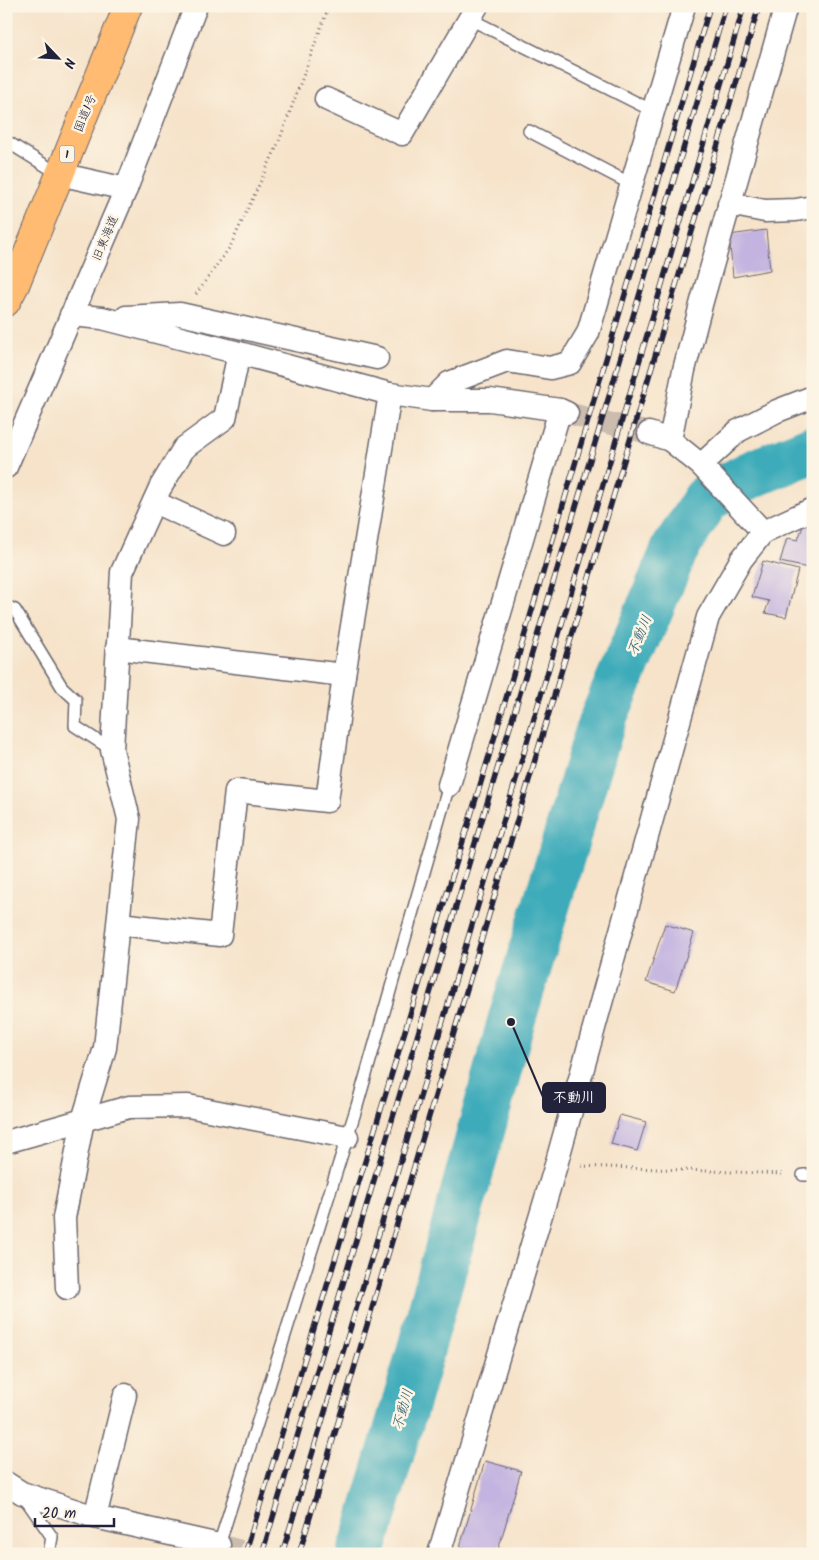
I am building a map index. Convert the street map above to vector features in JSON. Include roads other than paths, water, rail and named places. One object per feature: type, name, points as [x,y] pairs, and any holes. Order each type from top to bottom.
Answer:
[{"type":"highway","name":"国道1号","points":[[6,302],[15,285],[128,6]]},
{"type":"street","name":"旧東海道","points":[[6,467],[126,189],[196,6]]},
{"type":"street","points":[[432,400],[449,383],[506,362],[550,368],[570,363],[588,333],[684,6]]},
{"type":"street","points":[[670,440],[684,370],[786,6]]},
{"type":"street","points":[[326,100],[402,134],[473,12]]},
{"type":"street","points":[[59,174],[126,189]]},
{"type":"street","points":[[729,204],[765,211],[796,210],[813,207]]},
{"type":"street","points":[[71,315],[102,318],[180,314],[377,358]]},
{"type":"street","points":[[102,318],[390,394],[432,400],[490,400],[563,412],[449,785]]},
{"type":"street","points":[[67,1288],[64,1218],[83,1120],[105,1048],[129,819],[112,750],[122,572],[160,488],[184,448],[225,418],[239,353]]},
{"type":"street","points":[[119,924],[220,935],[236,791],[327,802],[344,675],[390,394]]},
{"type":"street","points":[[701,465],[738,431],[777,411],[813,397]]},
{"type":"street","points":[[648,433],[670,440],[701,465],[763,532]]},
{"type":"street","points":[[154,502],[224,534]]},
{"type":"street","points":[[439,1554],[556,1165],[708,617],[741,560],[763,532],[813,509]]},
{"type":"street","points":[[117,648],[344,675]]},
{"type":"street","points":[[6,1142],[128,1107],[188,1106],[347,1137]]},
{"type":"street","points":[[95,1518],[125,1396]]},
{"type":"street","points":[[14,1488],[95,1518],[219,1545]]},
{"type":"lane","points":[[473,12],[653,111]]},
{"type":"lane","points":[[529,131],[631,184]]},
{"type":"lane","points":[[6,141],[59,174]]},
{"type":"lane","points":[[6,606],[15,610],[62,687],[76,700],[75,726],[112,750]]},
{"type":"lane","points":[[219,1545],[360,1096],[449,785]]},
{"type":"lane","points":[[14,1488],[52,1537],[49,1554]]},
{"type":"waterway","name":"不動川","points":[[361,1554],[414,1374],[511,1022],[601,724],[675,549],[707,498],[750,475],[813,449]]},
{"type":"tunnel","points":[[567,413],[649,433]]},
{"type":"tunnel","points":[[219,1545],[251,1554]]},
{"type":"railway","points":[[245,1554],[489,756],[710,6]]},
{"type":"railway","points":[[262,1554],[726,6]]},
{"type":"railway","points":[[282,1554],[520,766],[744,6]]},
{"type":"railway","points":[[299,1554],[759,6]]},
{"type":"place","name":"不動川","points":[[511,1022]]}]
